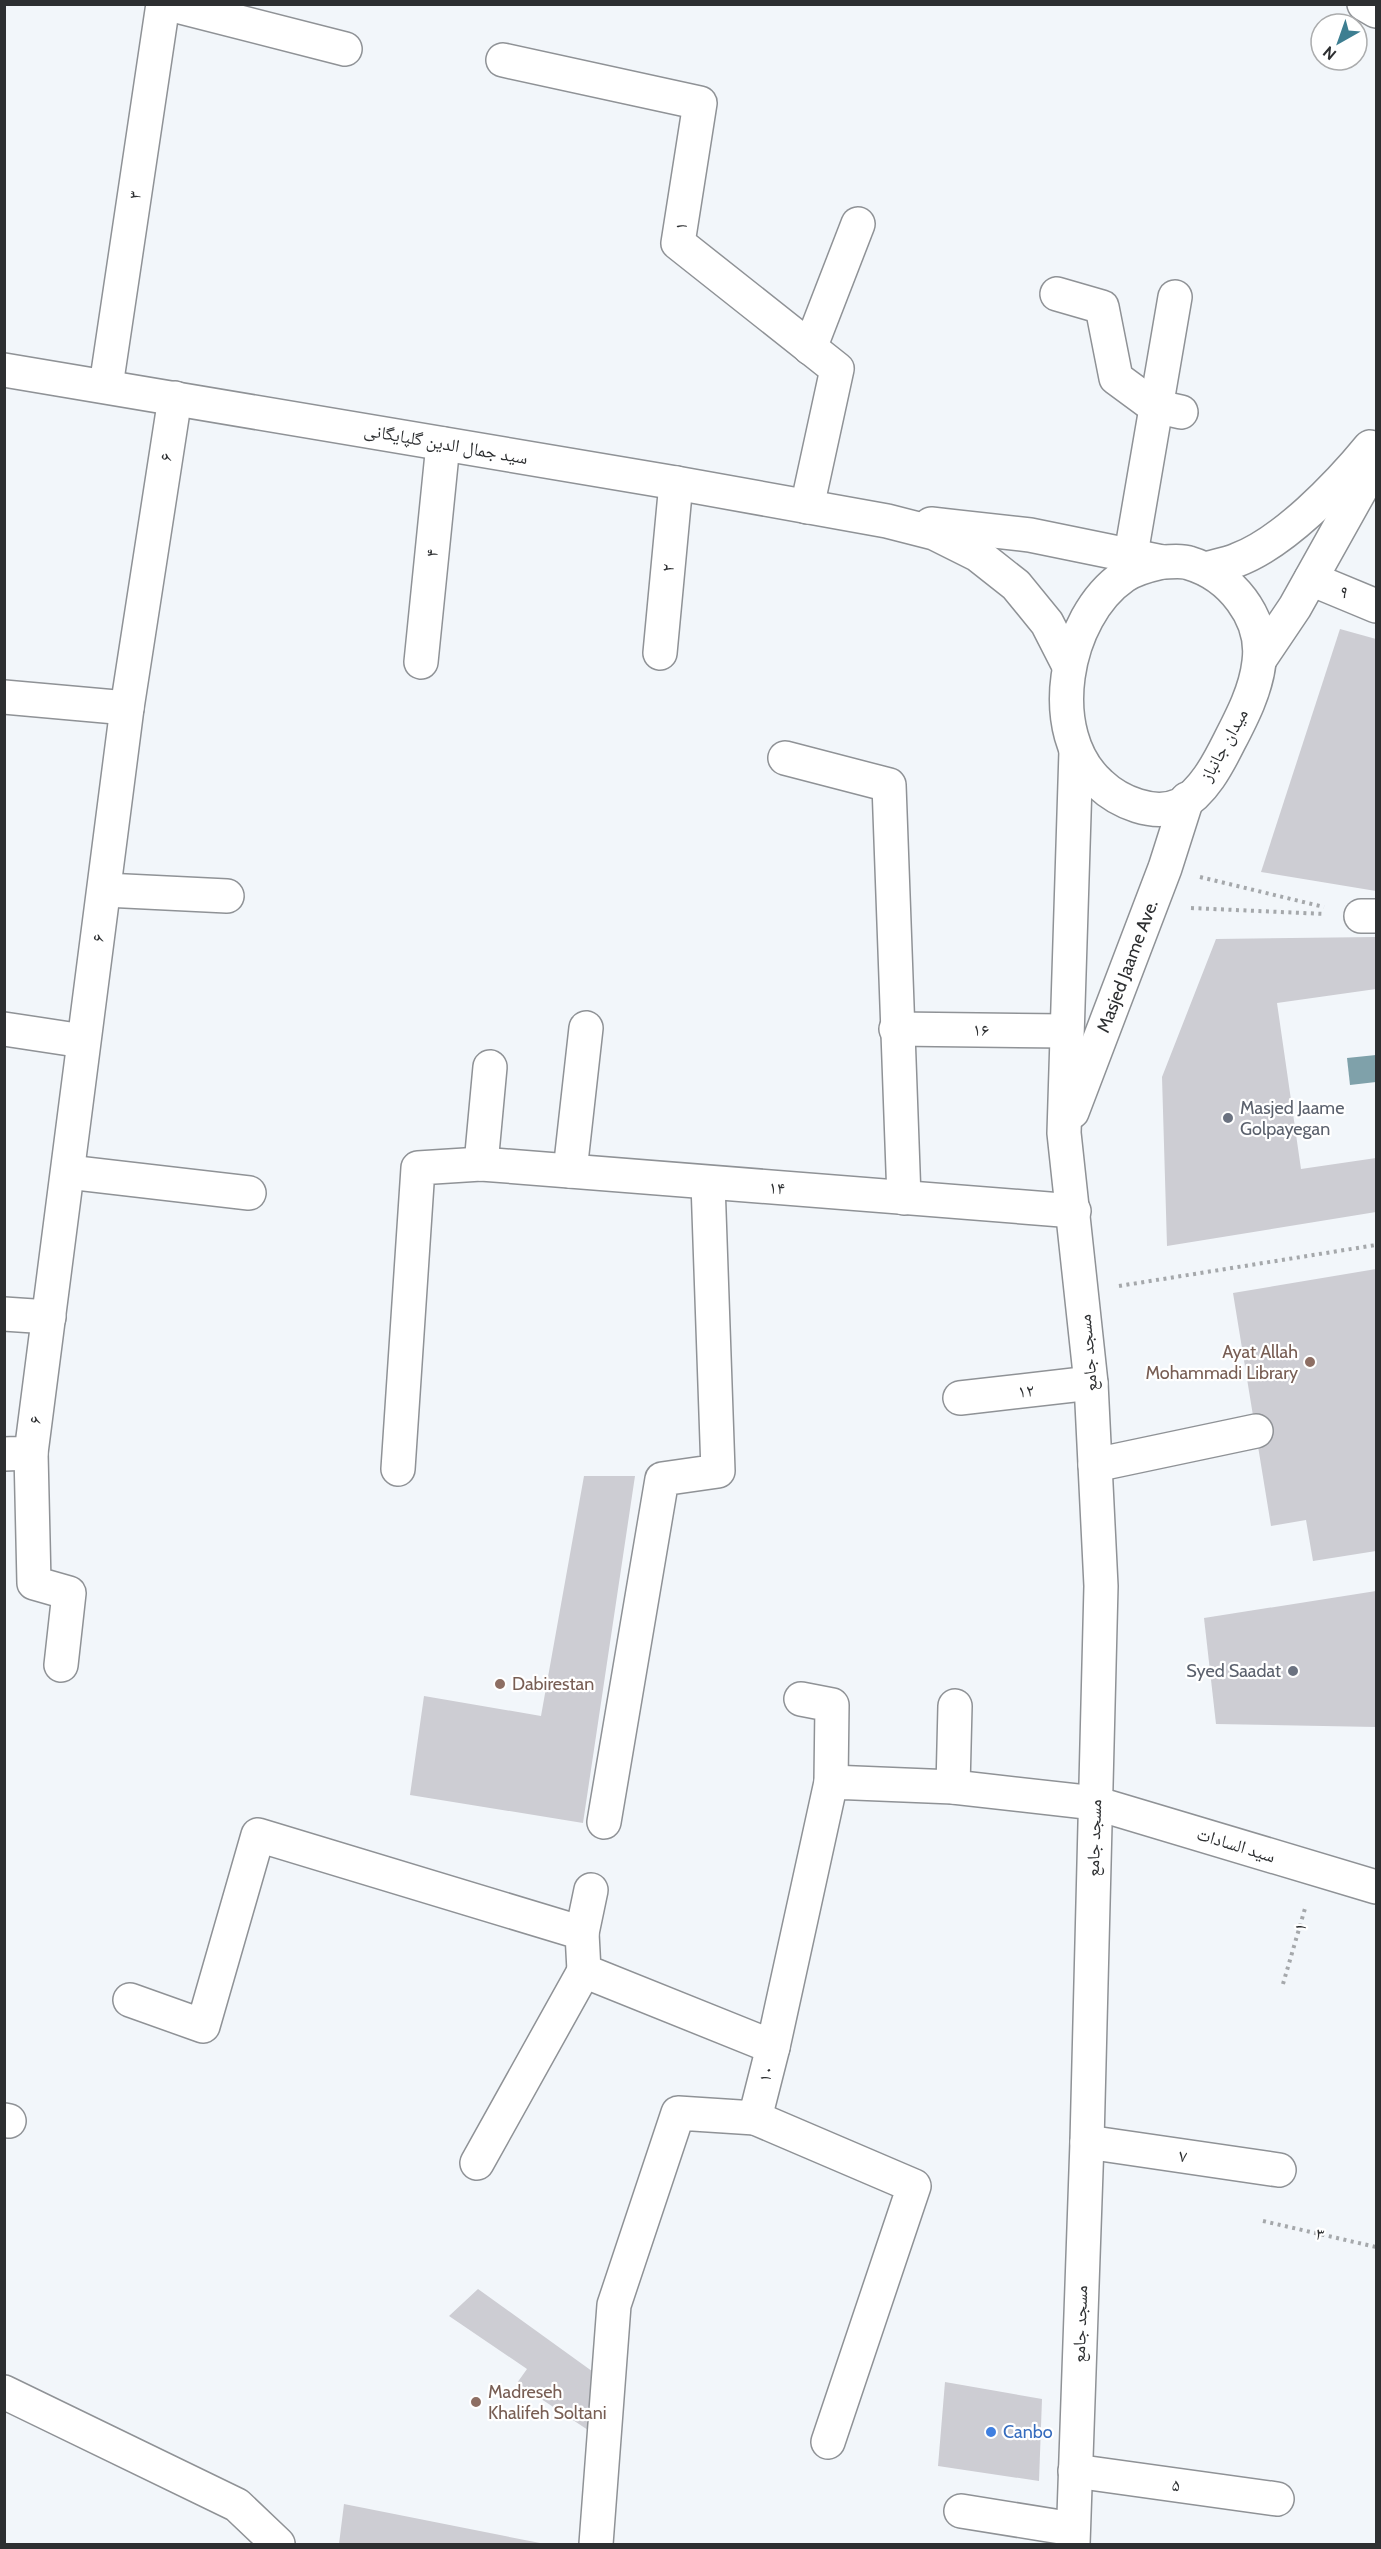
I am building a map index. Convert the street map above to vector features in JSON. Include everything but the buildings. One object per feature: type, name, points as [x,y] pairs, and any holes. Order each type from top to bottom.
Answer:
[{"type":"street","name":"۳","points":[[106,386],[163,4]]},
{"type":"street","points":[[169,4],[345,49]]},
{"type":"street","points":[[1364,4],[1377,11]]},
{"type":"street","name":"۱","points":[[503,60],[700,103],[678,243],[837,369],[807,507]]},
{"type":"street","points":[[810,348],[858,224]]},
{"type":"street","points":[[1057,294],[1102,307],[1116,378],[1168,409]]},
{"type":"street","points":[[887,521],[1030,535],[1146,558],[1168,409],[1174,297]]},
{"type":"street","name":"سید جمال الدین گلپایگانی","points":[[4,370],[676,483],[887,521]]},
{"type":"street","name":"۶","points":[[61,1665],[69,1593],[34,1583],[18,1453],[49,1317],[127,708],[175,399]]},
{"type":"street","points":[[1206,569],[1238,560],[1268,543],[1321,500],[1377,439]]},
{"type":"street","name":"۴","points":[[421,662],[443,444]]},
{"type":"street","points":[[1260,659],[1311,579],[1377,462]]},
{"type":"street","name":"۲","points":[[660,652],[676,483]]},
{"type":"street","points":[[887,521],[934,533],[978,555],[1016,585],[1047,623],[1069,666]]},
{"type":"street","name":"میدان جانباز","points":[[1146,558],[1186,562],[1206,569],[1223,580],[1239,596],[1252,616],[1260,659],[1252,693],[1226,749],[1207,780],[1187,799],[1179,805],[1163,808],[1130,803],[1095,779],[1076,751],[1067,695],[1069,666],[1088,615],[1109,588],[1146,558]]},
{"type":"street","name":"۹","points":[[1311,579],[1377,606]]},
{"type":"street","points":[[4,697],[127,708]]},
{"type":"street","name":"مسجد جامع","points":[[1073,2537],[1087,2142],[1101,1586],[1091,1383],[1064,1133],[1076,751]]},
{"type":"street","points":[[785,758],[890,785],[896,1029],[904,1198]]},
{"type":"street","name":"Masjed Jaame Ave.","points":[[1064,1133],[1165,868],[1187,799]]},
{"type":"street","points":[[105,890],[227,896]]},
{"type":"street","points":[[570,1171],[586,1028]]},
{"type":"street","points":[[4,1029],[83,1041]]},
{"type":"street","name":"۱۶","points":[[896,1029],[1066,1031]]},
{"type":"street","points":[[480,1164],[490,1067]]},
{"type":"street","name":"۱۴","points":[[398,1469],[418,1168],[480,1164],[1074,1211]]},
{"type":"street","points":[[68,1172],[249,1193]]},
{"type":"street","points":[[604,1822],[662,1479],[718,1471],[708,1183]]},
{"type":"street","points":[[4,1314],[49,1317]]},
{"type":"street","name":"۱۲","points":[[960,1398],[1091,1383]]},
{"type":"street","points":[[1095,1465],[1256,1431]]},
{"type":"street","name":"۱۰","points":[[755,2118],[773,2047],[831,1782],[832,1705],[801,1699]]},
{"type":"street","points":[[953,1787],[955,1706]]},
{"type":"street","points":[[831,1782],[953,1787],[1095,1803]]},
{"type":"street","name":"سید السادات","points":[[1095,1803],[1377,1887]]},
{"type":"street","points":[[130,2000],[203,2026],[258,1835],[582,1933]]},
{"type":"street","points":[[477,2163],[584,1971],[582,1933],[591,1890]]},
{"type":"street","points":[[584,1971],[773,2047]]},
{"type":"street","points":[[596,2544],[614,2306],[678,2114],[755,2118],[914,2186],[828,2442]]},
{"type":"street","name":"۷","points":[[1087,2142],[1279,2170]]},
{"type":"street","points":[[4,2392],[237,2505],[278,2544]]},
{"type":"street","name":"۵","points":[[1075,2471],[1277,2499]]},
{"type":"street","points":[[961,2511],[1073,2537]]},
{"type":"path","points":[[1165,868],[1369,916]]},
{"type":"path","points":[[1150,906],[1369,916]]},
{"type":"path","points":[[1082,1292],[1377,1245]]},
{"type":"path","name":"۱","points":[[1283,1984],[1316,1869]]},
{"type":"path","name":"۳","points":[[1263,2221],[1377,2247]]},
{"type":"water","points":[[1376,1055],[1376,1082],[1350,1085],[1347,1058]]},
{"type":"place","name":"Masjed Jaame Golpayegan","points":[[1228,1118]]},
{"type":"place","name":"Ayat Allah Mohammadi Library","points":[[1310,1362]]},
{"type":"place","name":"Syed Saadat","points":[[1293,1671]]},
{"type":"place","name":"Dabirestan","points":[[500,1684]]},
{"type":"place","name":"Madreseh Khalifeh Soltani","points":[[476,2402]]},
{"type":"place","name":"Canbo","points":[[991,2432]]}]
